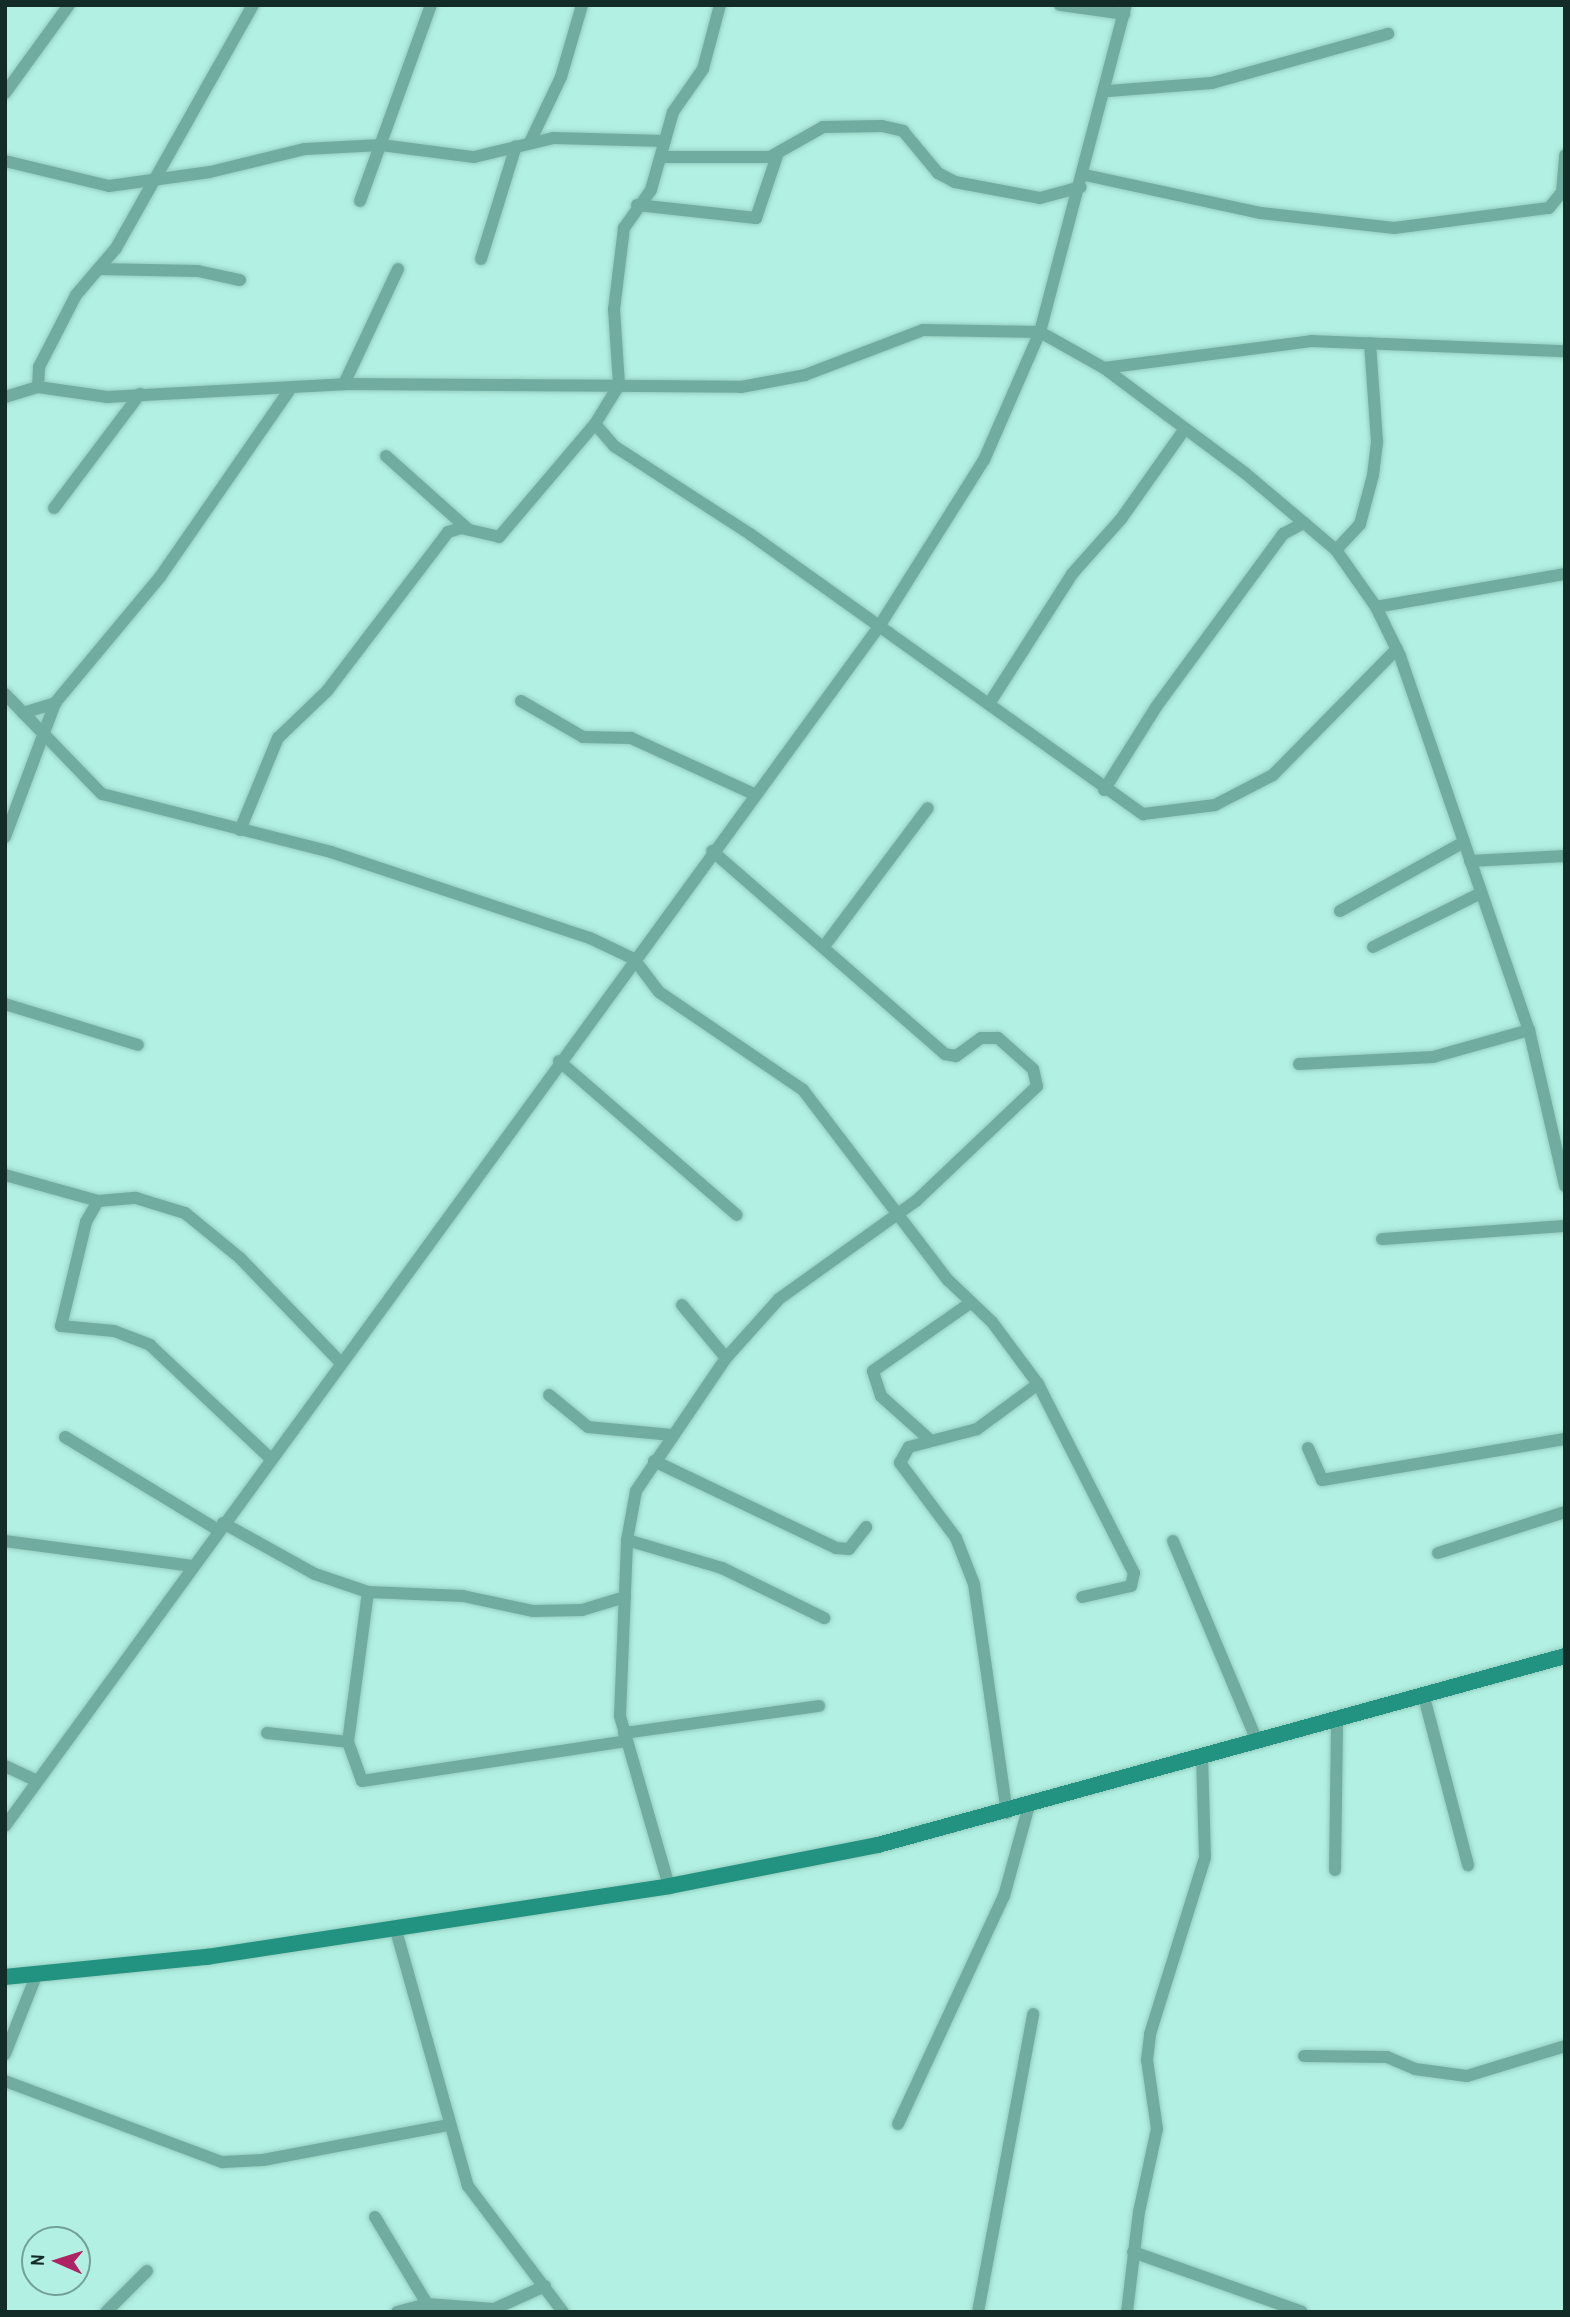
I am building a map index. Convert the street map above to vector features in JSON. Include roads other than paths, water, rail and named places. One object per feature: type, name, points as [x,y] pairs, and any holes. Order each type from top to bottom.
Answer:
[{"type":"street","points":[[5,93],[69,5]]},
{"type":"street","points":[[38,387],[48,349],[76,295],[98,269],[253,5]]},
{"type":"street","points":[[360,201],[431,5]]},
{"type":"street","points":[[530,142],[561,77],[582,5]]},
{"type":"street","points":[[386,456],[468,528],[499,537],[595,424],[619,385],[618,261],[637,205],[650,190],[673,112],[703,69],[720,5]]},
{"type":"street","points":[[5,1826],[220,1526],[880,625],[984,460],[1040,332],[1108,91],[1125,10],[1060,5]]},
{"type":"street","points":[[1108,91],[1212,83],[1388,34]]},
{"type":"street","points":[[661,157],[777,156],[823,127],[882,126],[903,131],[938,173],[955,181],[1040,198],[1083,181],[1261,214],[1394,228],[1549,208],[1562,192],[1565,155]]},
{"type":"street","points":[[5,161],[109,186],[149,183],[304,149],[381,145],[474,157],[530,142],[665,141]]},
{"type":"street","points":[[481,259],[516,146]]},
{"type":"street","points":[[637,205],[756,218],[777,156]]},
{"type":"street","points":[[98,269],[198,271],[240,280]]},
{"type":"street","points":[[344,384],[398,269]]},
{"type":"street","points":[[5,397],[38,387],[140,394],[289,391],[344,384],[757,386],[805,375],[914,331],[1040,332],[1104,368],[1285,507],[1336,550],[1376,607],[1396,649],[1529,1030],[1565,1186]]},
{"type":"street","points":[[1104,368],[1286,343],[1370,343],[1565,351]]},
{"type":"street","points":[[1336,550],[1360,524],[1373,475],[1377,441],[1370,343]]},
{"type":"street","points":[[5,838],[55,703],[160,577],[289,391]]},
{"type":"street","points":[[54,508],[140,394]]},
{"type":"street","points":[[595,424],[637,463],[880,625],[1104,790],[1143,814],[1215,805],[1254,787],[1298,751],[1396,649]]},
{"type":"street","points":[[989,704],[1072,574],[1121,519],[1184,430]]},
{"type":"street","points":[[1283,534],[1285,507]]},
{"type":"street","points":[[1104,790],[1156,708],[1283,534],[1304,523]]},
{"type":"street","points":[[240,830],[278,738],[327,691],[448,532],[468,528]]},
{"type":"street","points":[[1376,607],[1565,573]]},
{"type":"street","points":[[5,694],[102,794],[240,830],[523,913],[634,958],[659,992],[803,1090],[901,1211],[970,1303],[999,1330],[1038,1384],[1134,1573],[1131,1586],[1082,1597]]},
{"type":"street","points":[[521,701],[583,737],[631,738],[754,794]]},
{"type":"street","points":[[23,712],[55,703]]},
{"type":"street","points":[[825,945],[928,808]]},
{"type":"street","points":[[1340,911],[1464,842]]},
{"type":"street","points":[[669,1886],[626,1741],[627,1539],[636,1492],[654,1461],[726,1358],[779,1299],[901,1211],[1031,1095],[1037,1078],[998,1038],[981,1038],[956,1056],[945,1054],[825,945],[712,851]]},
{"type":"street","points":[[1470,861],[1565,856]]},
{"type":"street","points":[[1373,947],[1481,893]]},
{"type":"street","points":[[5,1004],[138,1045]]},
{"type":"street","points":[[1299,1065],[1433,1057],[1529,1030]]},
{"type":"street","points":[[559,1061],[737,1215]]},
{"type":"street","points":[[5,1175],[98,1201],[135,1198],[185,1213],[240,1258],[340,1362]]},
{"type":"street","points":[[98,1201],[60,1324],[114,1331],[150,1345],[270,1458]]},
{"type":"street","points":[[1382,1239],[1565,1226]]},
{"type":"street","points":[[930,1440],[881,1396],[873,1371],[970,1303]]},
{"type":"street","points":[[682,1305],[726,1358]]},
{"type":"street","points":[[1007,1812],[974,1584],[956,1538],[900,1463],[909,1447],[977,1429],[1038,1384]]},
{"type":"street","points":[[549,1395],[588,1427],[672,1435]]},
{"type":"street","points":[[65,1437],[220,1526],[315,1574],[368,1592],[463,1596],[533,1611],[582,1610],[625,1597]]},
{"type":"street","points":[[1308,1448],[1322,1480],[1565,1439]]},
{"type":"street","points":[[654,1461],[836,1548],[849,1549],[866,1527]]},
{"type":"street","points":[[1437,1553],[1565,1512]]},
{"type":"street","points":[[627,1539],[722,1568],[824,1618]]},
{"type":"street","points":[[5,1541],[192,1566]]},
{"type":"street","points":[[1173,1542],[1257,1741]]},
{"type":"street","points":[[368,1592],[348,1742],[357,1776],[368,1781],[626,1741],[644,1735],[819,1706]]},
{"type":"street","points":[[5,1977],[36,1976],[395,1927],[669,1886],[1007,1812],[1565,1656]]},
{"type":"street","points":[[1424,1697],[1468,1865]]},
{"type":"street","points":[[1335,1870],[1337,1719]]},
{"type":"street","points":[[267,1733],[348,1742]]},
{"type":"street","points":[[1127,2312],[1133,2252],[1157,2129],[1147,2060],[1150,2034],[1205,1857],[1202,1756]]},
{"type":"street","points":[[5,1766],[37,1781]]},
{"type":"street","points":[[898,2124],[1003,1896],[1029,1805]]},
{"type":"street","points":[[395,1927],[448,2125],[468,2186],[563,2312]]},
{"type":"street","points":[[5,2054],[36,1976]]},
{"type":"street","points":[[978,2312],[1033,2014]]},
{"type":"street","points":[[1304,2056],[1387,2057],[1415,2069],[1467,2076],[1565,2046]]},
{"type":"street","points":[[5,2081],[222,2162],[263,2160],[448,2125]]},
{"type":"street","points":[[375,2217],[427,2304]]},
{"type":"street","points":[[1133,2252],[1302,2312]]},
{"type":"street","points":[[106,2312],[147,2271]]},
{"type":"street","points":[[397,2312],[427,2304],[495,2309],[545,2286]]}]
